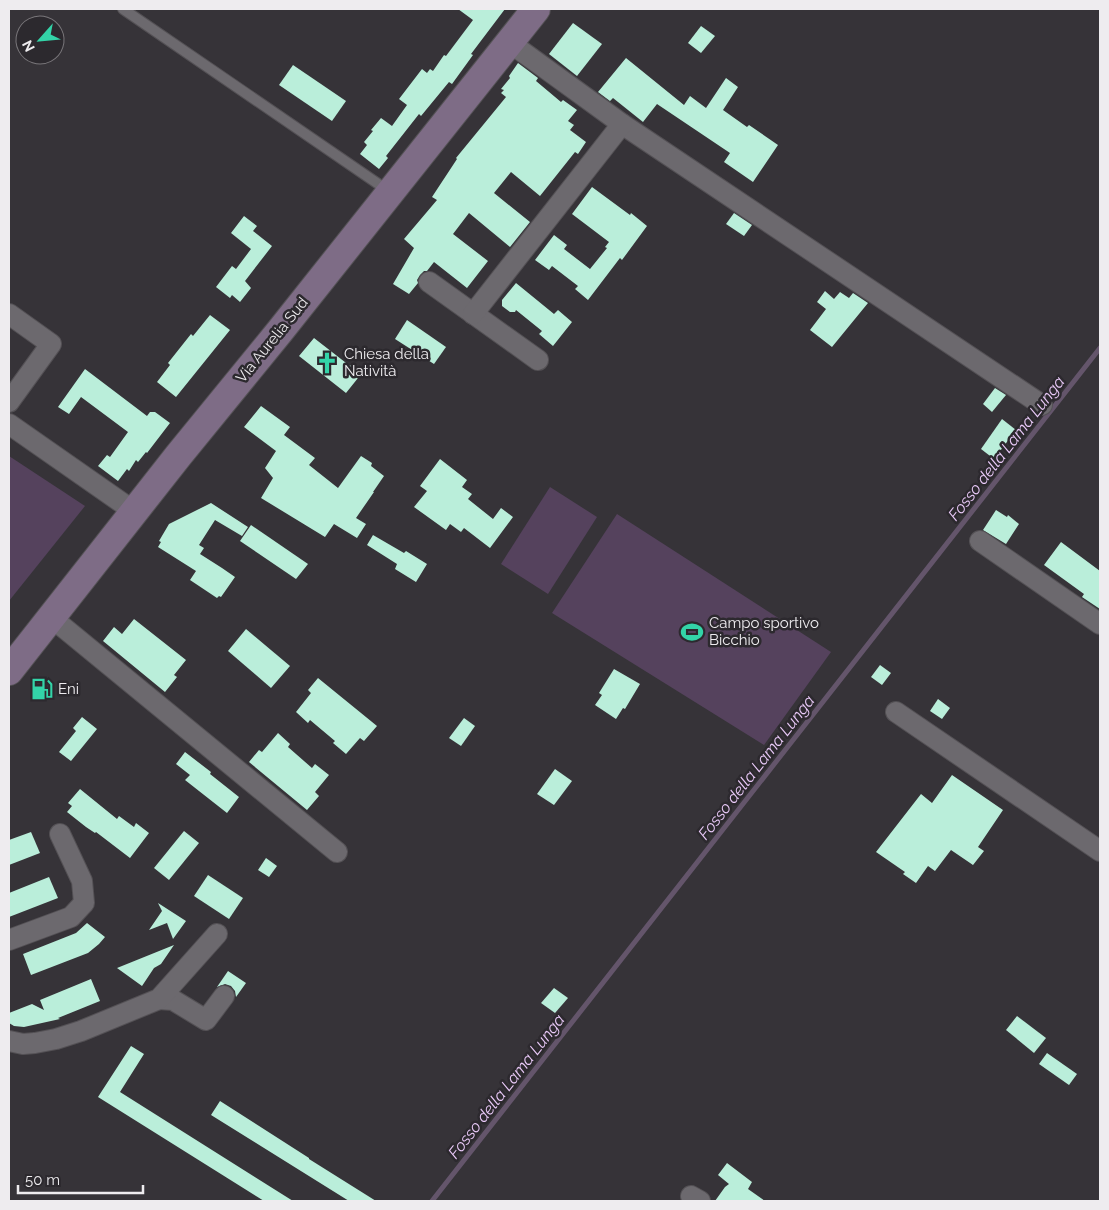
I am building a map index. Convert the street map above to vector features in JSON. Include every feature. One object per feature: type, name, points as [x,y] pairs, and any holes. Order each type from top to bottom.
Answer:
[{"type":"main road","name":"Via Aurelia Sud","points":[[10,667],[52,618],[178,456],[536,9]]},
{"type":"street","points":[[509,42],[622,124],[1042,405]]},
{"type":"street","points":[[473,314],[622,124]]},
{"type":"street","points":[[429,282],[538,360]]},
{"type":"street","points":[[9,314],[51,344],[9,402]]},
{"type":"street","points":[[9,424],[135,512]]},
{"type":"street","points":[[980,541],[1100,624]]},
{"type":"street","points":[[52,618],[337,852]]},
{"type":"street","points":[[896,712],[1100,851]]},
{"type":"street","points":[[9,940],[71,917],[84,903],[82,881],[60,834]]},
{"type":"street","points":[[9,1041],[35,1044],[56,1039],[81,1031],[159,999],[217,934]]},
{"type":"street","points":[[159,999],[173,1000],[206,1020],[224,996]]},
{"type":"lane","points":[[123,9],[391,192]]},
{"type":"shaded area","points":[[9,456],[85,506],[9,601]]},
{"type":"shaded area","points":[[550,487],[597,517],[548,594],[501,564]]},
{"type":"shaded area","name":"Campo sportivo Bicchio","points":[[617,514],[831,652],[764,745],[552,613]]},
{"type":"building","points":[[458,9],[505,9],[471,54],[473,55],[452,84],[449,82],[421,116],[419,114],[386,156],[388,158],[379,169],[360,154],[367,145],[364,142],[381,118],[392,126],[407,105],[399,99],[422,69],[427,73],[430,69],[433,71],[473,20]]},
{"type":"building","points":[[573,23],[602,44],[577,76],[549,54]]},
{"type":"building","points":[[701,26],[715,36],[701,53],[688,43]]},
{"type":"building","points":[[626,58],[684,105],[690,96],[706,108],[726,78],[738,87],[723,110],[778,145],[753,182],[724,162],[730,153],[657,104],[643,122],[613,98],[610,101],[598,92]]},
{"type":"building","points":[[518,63],[538,78],[536,81],[561,102],[563,100],[577,110],[568,121],[574,125],[570,130],[586,142],[578,154],[575,152],[540,196],[511,172],[494,193],[530,222],[510,247],[469,213],[453,234],[488,261],[467,288],[434,262],[427,271],[420,275],[417,280],[418,283],[409,294],[393,284],[414,248],[404,239],[437,200],[432,197],[456,158],[506,97],[501,93],[504,90],[501,89],[510,78],[509,76]]},
{"type":"building","points":[[293,65],[346,101],[332,121],[279,85]]},
{"type":"building","points":[[592,187],[647,226],[622,260],[620,258],[588,300],[575,289],[578,286],[552,266],[549,270],[535,260],[554,235],[567,245],[564,249],[590,269],[607,248],[605,247],[609,242],[572,214]]},
{"type":"building","points":[[734,213],[752,225],[744,236],[726,224]]},
{"type":"building","points":[[244,216],[257,226],[253,231],[272,246],[245,281],[251,288],[240,302],[232,295],[230,298],[216,287],[232,266],[236,269],[251,249],[231,233]]},
{"type":"building","points":[[516,283],[554,314],[558,310],[572,322],[553,346],[539,334],[542,331],[516,310],[515,312],[510,312],[502,306],[502,300]]},
{"type":"building","points":[[825,291],[834,299],[840,292],[849,298],[853,293],[868,303],[832,347],[810,330],[826,309],[817,302]]},
{"type":"building","points":[[210,315],[230,330],[176,397],[157,382],[170,365],[168,363],[191,334],[193,336]]},
{"type":"building","points":[[407,320],[446,347],[434,364],[395,339]]},
{"type":"building","name":"Chiesa della Natività","points":[[314,338],[362,373],[346,393],[299,356]]},
{"type":"building","points":[[85,369],[147,416],[150,412],[155,412],[170,423],[147,453],[138,462],[136,460],[129,471],[127,469],[118,481],[98,466],[107,455],[110,457],[128,432],[81,397],[69,414],[58,407]]},
{"type":"building","points":[[995,388],[1006,395],[992,412],[983,404]]},
{"type":"building","points":[[261,406],[290,427],[284,435],[315,458],[309,465],[338,488],[361,456],[372,463],[371,466],[384,476],[356,518],[366,524],[357,538],[334,524],[325,537],[261,498],[273,478],[265,468],[276,451],[244,427]]},
{"type":"building","points":[[1002,419],[1016,430],[994,459],[981,449]]},
{"type":"building","points":[[440,459],[467,480],[462,487],[472,494],[468,499],[493,519],[501,508],[513,517],[490,548],[464,528],[461,532],[450,524],[446,530],[414,507],[427,491],[420,486]]},
{"type":"building","points":[[211,503],[248,527],[242,536],[215,520],[199,545],[204,548],[200,554],[235,577],[221,597],[217,598],[190,580],[196,571],[158,547],[161,542],[159,541],[169,524]]},
{"type":"building","points":[[996,510],[1007,517],[1008,515],[1019,524],[1006,544],[983,530]]},
{"type":"building","points":[[251,525],[308,564],[296,579],[240,541]]},
{"type":"building","points":[[373,535],[404,553],[406,551],[427,564],[416,582],[395,569],[397,564],[367,545]]},
{"type":"building","points":[[1061,542],[1100,571],[1100,609],[1082,597],[1084,594],[1044,565]]},
{"type":"building","points":[[134,619],[186,660],[174,675],[177,677],[165,692],[103,641],[114,627],[122,634]]},
{"type":"building","points":[[246,629],[290,666],[271,688],[228,651]]},
{"type":"building","points":[[880,665],[891,673],[882,685],[871,677]]},
{"type":"building","points":[[614,669],[640,684],[625,709],[623,708],[616,719],[595,705],[602,695],[599,693]]},
{"type":"building","points":[[318,678],[377,726],[364,741],[360,738],[346,754],[333,743],[335,741],[310,720],[308,723],[296,712],[311,693],[308,690]]},
{"type":"building","points":[[938,699],[950,708],[942,719],[930,711]]},
{"type":"building","points":[[82,717],[97,729],[71,761],[59,752],[76,731],[73,728]]},
{"type":"building","points":[[464,718],[475,726],[461,746],[449,738]]},
{"type":"building","points":[[278,733],[290,744],[288,747],[312,768],[315,764],[329,775],[315,792],[319,796],[307,810],[249,762],[259,750],[262,752]]},
{"type":"building","points":[[185,752],[239,797],[227,813],[185,780],[190,775],[176,764]]},
{"type":"building","points":[[555,769],[572,781],[554,805],[537,794]]},
{"type":"building","points":[[952,775],[1003,810],[978,847],[984,851],[973,865],[951,850],[935,871],[928,866],[916,883],[903,874],[905,872],[876,852],[921,794],[932,803]]},
{"type":"building","points":[[80,789],[117,819],[119,816],[134,827],[136,823],[149,833],[130,858],[67,812],[72,806],[68,803]]},
{"type":"building","points":[[184,831],[199,843],[169,880],[154,868]]},
{"type":"building","points":[[31,832],[40,853],[9,865],[9,840]]},
{"type":"building","points":[[266,858],[277,866],[269,877],[258,870]]},
{"type":"building","points":[[208,875],[243,898],[229,919],[194,896]]},
{"type":"building","points":[[49,877],[58,898],[9,917],[9,893]]},
{"type":"building","points":[[158,903],[186,921],[173,939],[167,923],[149,930],[162,911]]},
{"type":"building","points":[[87,923],[105,937],[99,944],[88,953],[31,975],[23,954],[76,933]]},
{"type":"building","points":[[174,945],[161,964],[154,968],[142,986],[117,968]]},
{"type":"building","points":[[228,971],[246,983],[236,997],[235,991],[231,986],[225,984],[217,987]]},
{"type":"building","points":[[91,979],[100,1001],[58,1018],[60,1019],[24,1027],[14,1026],[9,1023],[9,1013],[32,1004],[44,1010],[40,1000]]},
{"type":"building","points":[[554,988],[568,998],[555,1013],[541,1003]]},
{"type":"building","points":[[1017,1016],[1046,1038],[1034,1053],[1006,1030]]},
{"type":"building","points":[[131,1046],[144,1054],[120,1092],[293,1201],[264,1201],[98,1097]]},
{"type":"building","points":[[1047,1053],[1077,1074],[1069,1085],[1039,1064]]},
{"type":"building","points":[[220,1101],[376,1201],[349,1201],[211,1115]]},
{"type":"building","points":[[727,1163],[752,1182],[748,1189],[765,1201],[715,1201],[729,1184],[718,1175]]},
{"type":"waterway","name":"Fosso della Lama Lunga","points":[[432,1201],[1100,348]]},
{"type":"place","name":"Chiesa della Natività","points":[[327,363]]},
{"type":"place","name":"Campo sportivo Bicchio","points":[[692,632]]},
{"type":"place","name":"Eni","points":[[42,689]]}]
